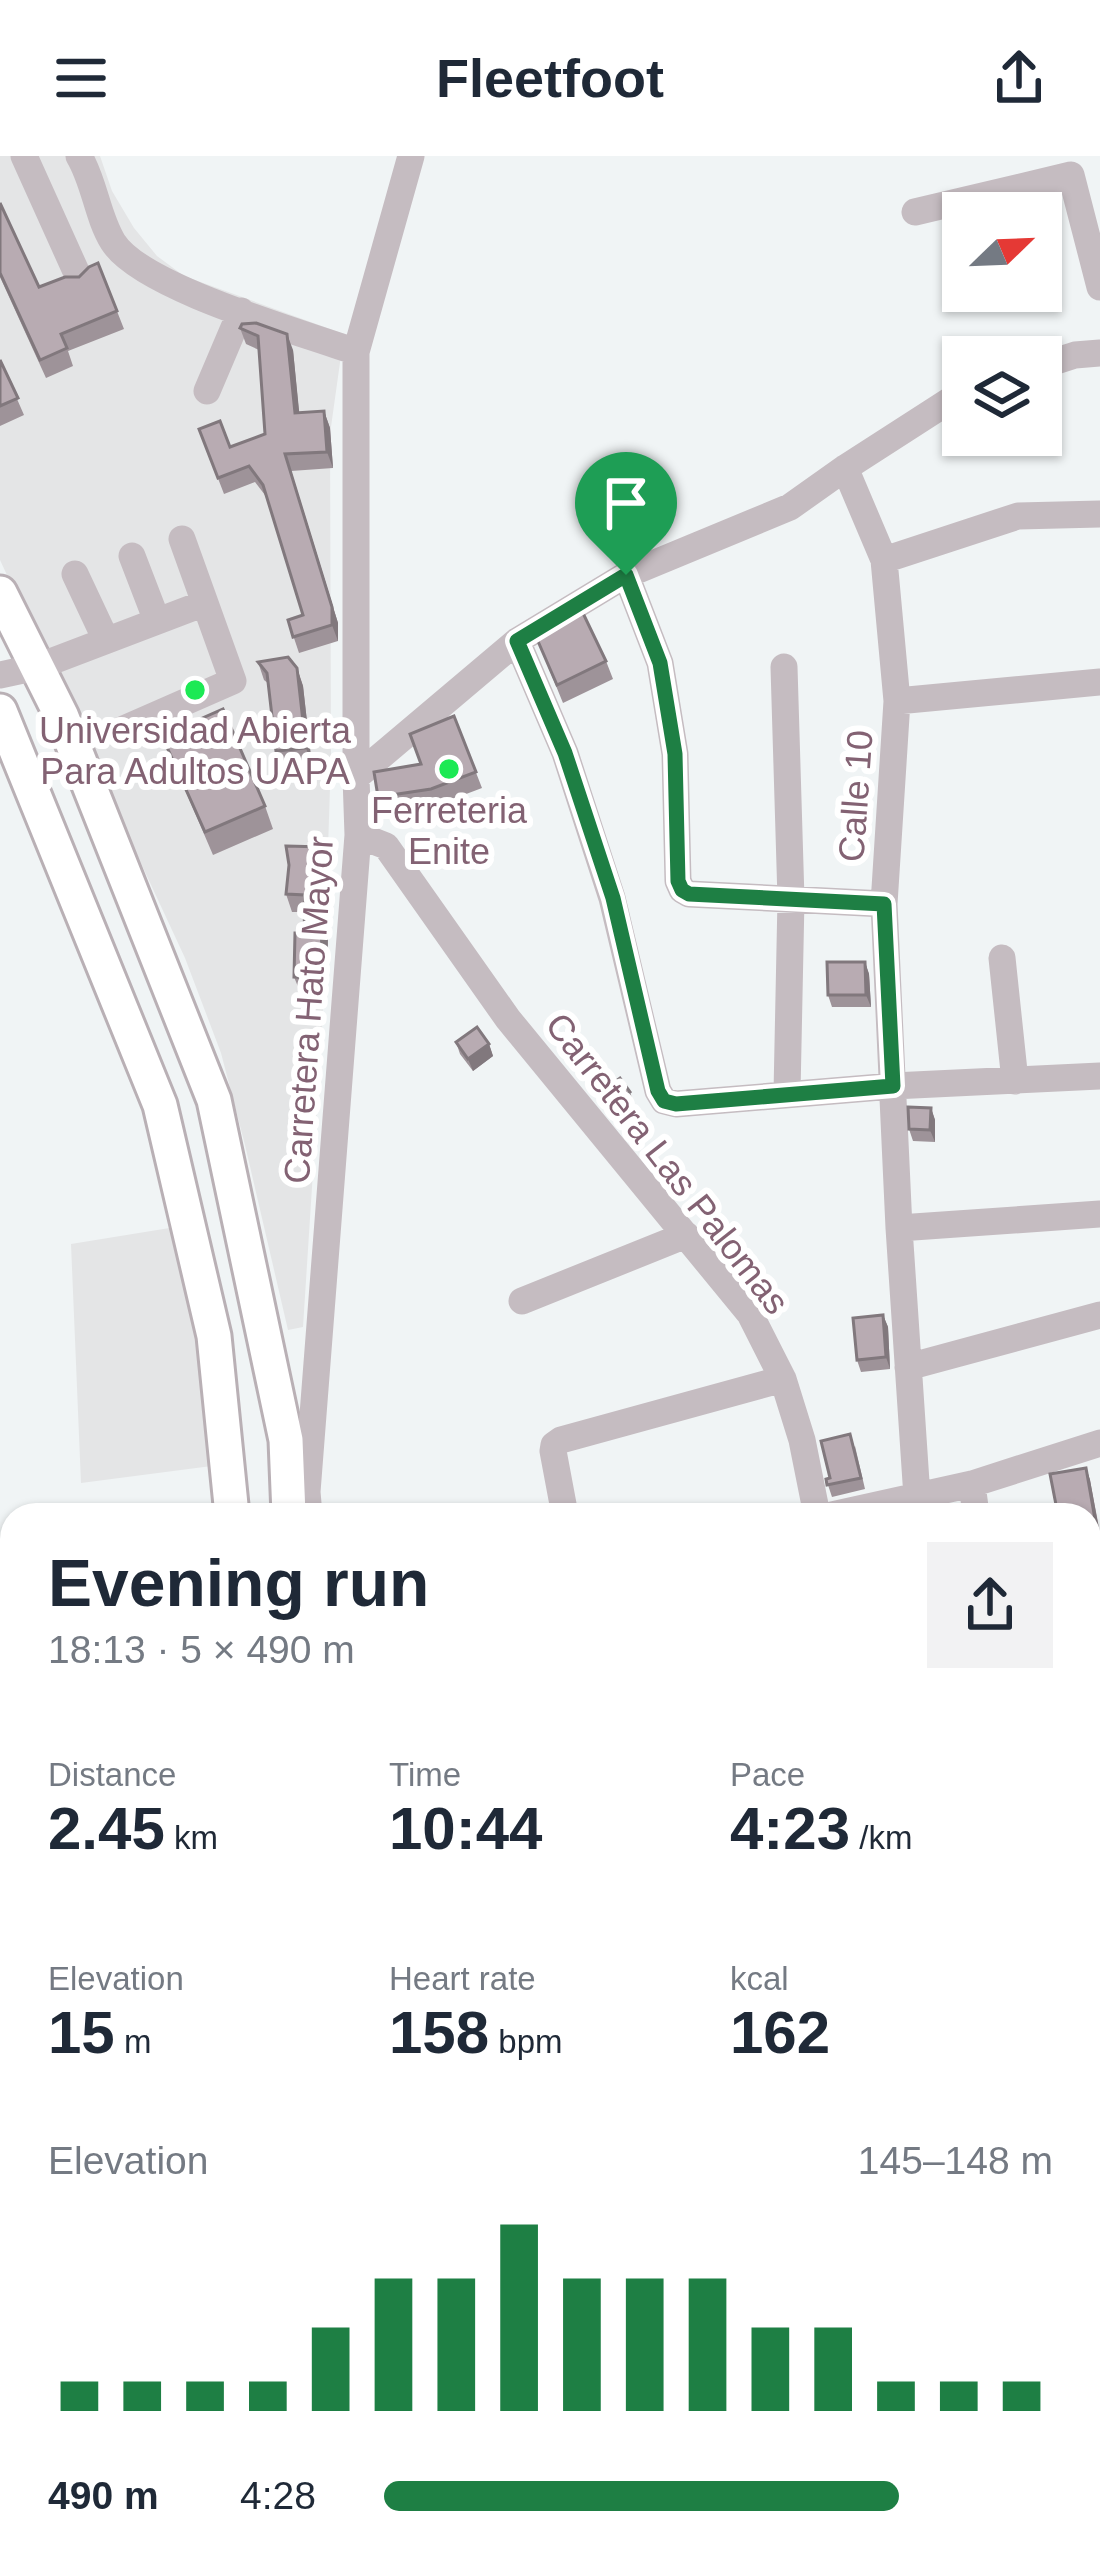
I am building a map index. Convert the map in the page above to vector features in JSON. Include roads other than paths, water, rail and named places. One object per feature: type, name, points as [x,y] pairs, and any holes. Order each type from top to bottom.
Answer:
[{"type":"main road","points":[[0,593],[62,717],[214,1100],[286,1440],[289,1503]]},
{"type":"main road","points":[[0,711],[160,1106],[214,1336],[231,1503]]},
{"type":"street","points":[[24,156],[79,278]]},
{"type":"street","points":[[79,156],[106,229],[122,253],[143,270],[177,288],[356,352]]},
{"type":"street","name":"Carretera Hato Mayor","points":[[308,1503],[358,836],[356,352],[411,156]]},
{"type":"street","points":[[915,212],[1075,165],[1100,287]]},
{"type":"street","points":[[207,391],[241,311]]},
{"type":"street","points":[[1062,359],[1100,353]]},
{"type":"street","points":[[356,777],[517,641],[626,575],[790,507],[942,406]]},
{"type":"street","name":"Calle 10","points":[[845,468],[884,560],[897,701],[884,904],[917,1497]]},
{"type":"street","points":[[884,560],[1018,516],[1100,514]]},
{"type":"street","points":[[119,730],[232,681],[182,539]]},
{"type":"street","points":[[132,556],[158,621]]},
{"type":"street","points":[[76,574],[106,640]]},
{"type":"street","points":[[626,575],[660,663],[675,754],[682,890],[884,904]]},
{"type":"street","points":[[0,675],[37,667],[205,603]]},
{"type":"street","points":[[517,641],[565,753],[613,898],[664,1101],[676,1104],[893,1086],[1100,1076]]},
{"type":"street","points":[[784,667],[790,899],[787,1094]]},
{"type":"street","points":[[897,701],[1100,682]]},
{"type":"street","name":"Carretera Las Palomas","points":[[358,836],[386,847],[508,1019],[750,1314],[783,1379],[815,1503]]},
{"type":"street","points":[[1002,958],[1015,1081]]},
{"type":"street","points":[[899,1228],[1100,1214]]},
{"type":"street","points":[[522,1301],[686,1235]]},
{"type":"street","points":[[908,1367],[1100,1315]]},
{"type":"street","points":[[563,1503],[553,1451],[561,1440],[783,1379]]},
{"type":"street","points":[[889,1503],[972,1484],[1100,1443]]},
{"type":"street","points":[[972,1484],[974,1503]]},
{"type":"place","name":"Universidad Abierta Para Adultos UAPA","points":[[195,690]]},
{"type":"place","name":"Ferreteria Enite","points":[[449,769]]}]
